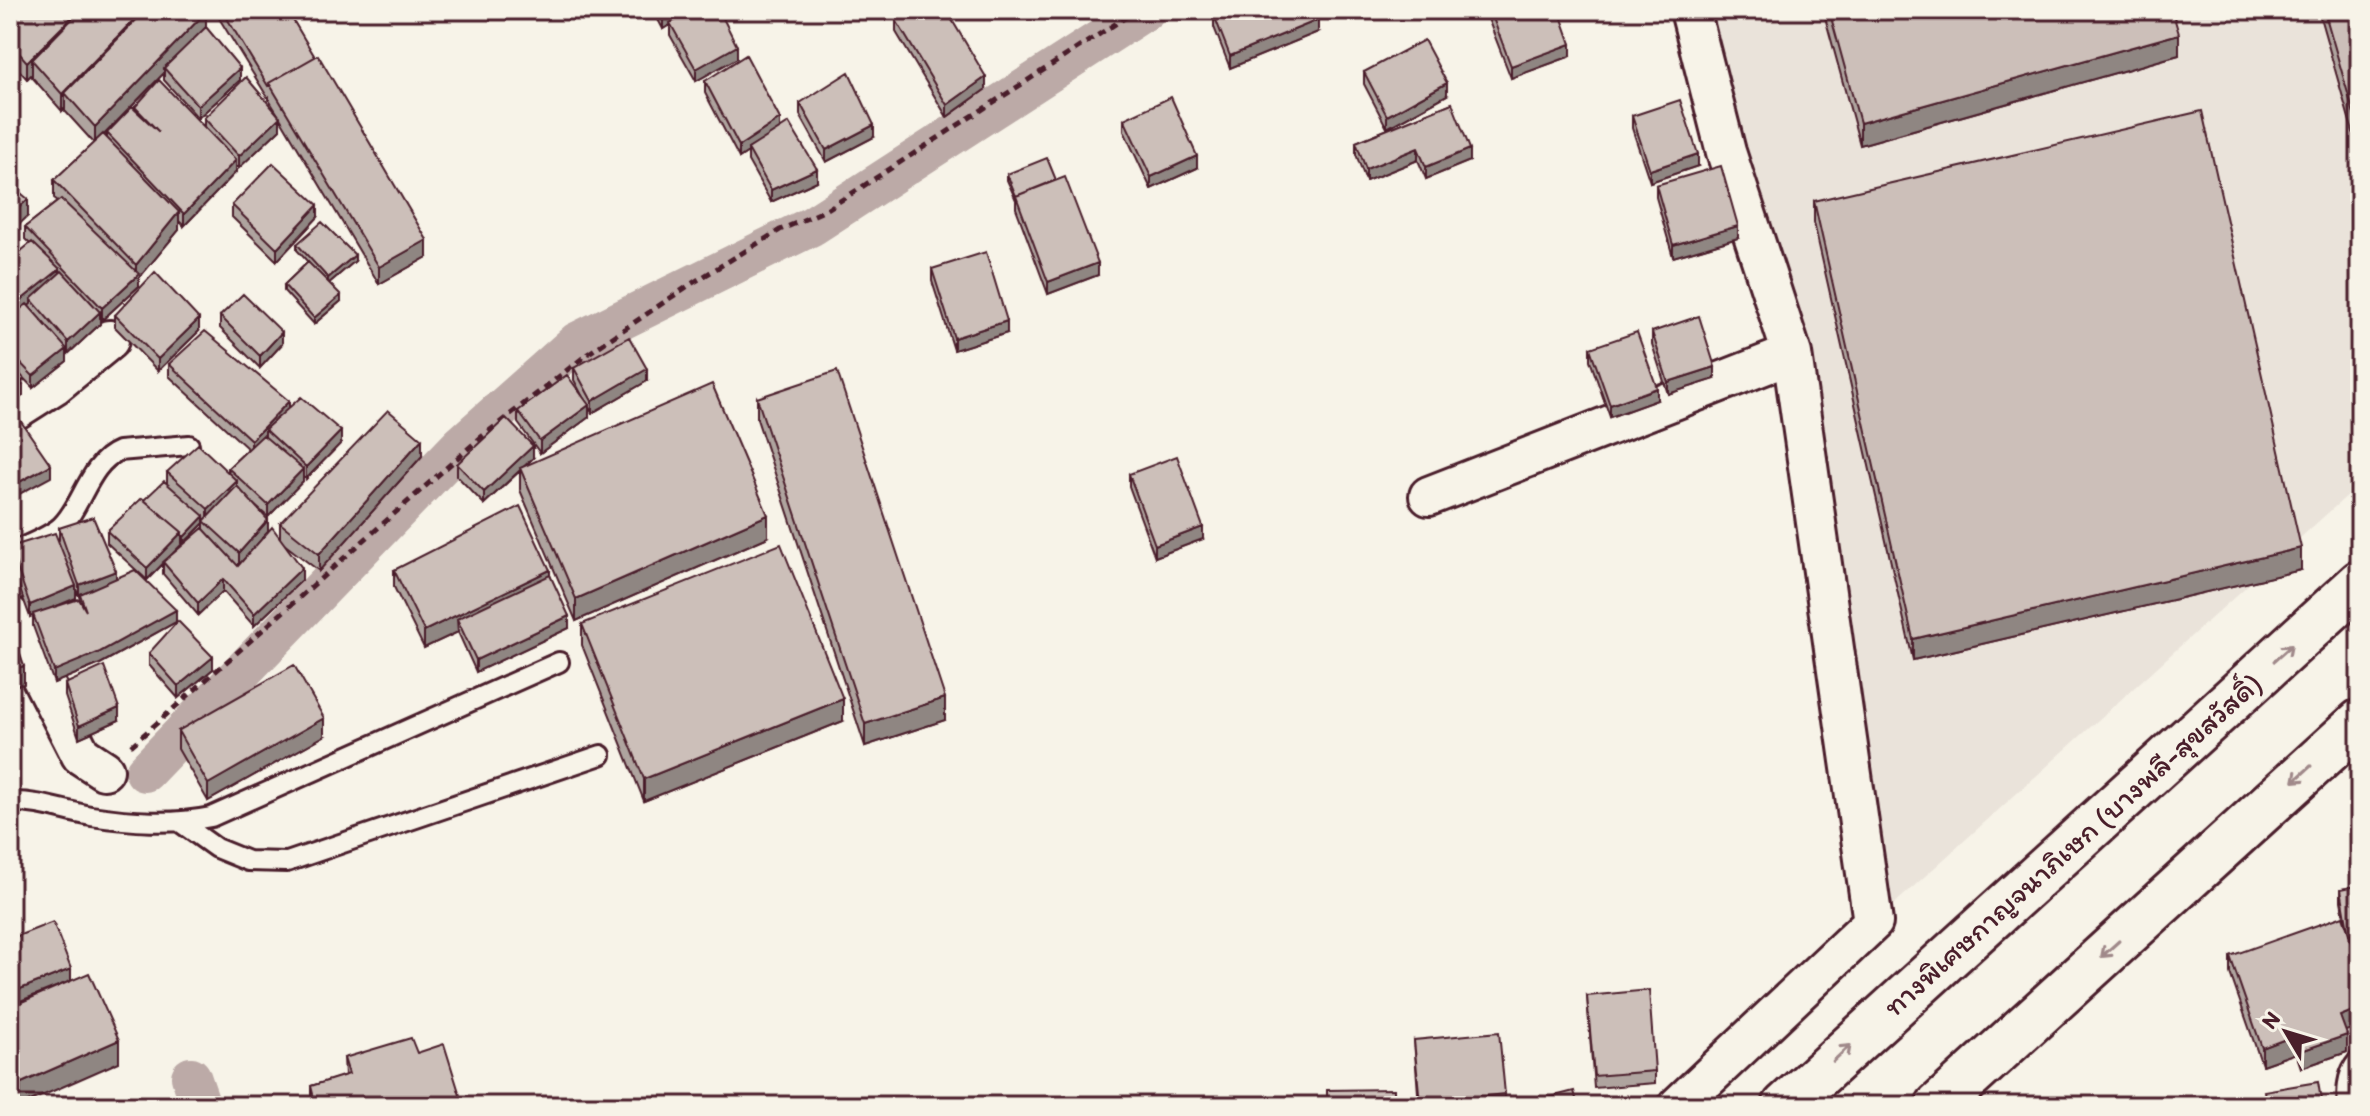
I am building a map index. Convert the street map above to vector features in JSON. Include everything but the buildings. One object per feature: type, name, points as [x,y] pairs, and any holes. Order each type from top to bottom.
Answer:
[{"type":"highway","name":"ทางพิเศษกาญจนาภิเษก (บางพลี-สุขสวัสดิ์)","points":[[1785,1106],[2360,583]]},
{"type":"highway","points":[[1938,1106],[2360,722]]},
{"type":"street","points":[[1678,1106],[1873,922],[1792,354],[1726,152],[1690,10]]},
{"type":"street","points":[[10,413],[54,385],[109,340]]},
{"type":"street","points":[[1429,496],[1792,354]]},
{"type":"street","points":[[10,616],[81,755],[104,770]]},
{"type":"lane","points":[[10,553],[59,528],[111,454],[189,445]]},
{"type":"lane","points":[[10,802],[27,801],[91,816],[181,823],[211,817],[559,662]]},
{"type":"lane","points":[[181,823],[216,848],[248,861],[287,862],[601,755]]},
{"type":"lane","points":[[2348,1106],[2346,1088],[2354,1065],[2360,1059]]},
{"type":"path","points":[[104,770],[480,438],[589,353],[691,284],[780,230],[826,210],[1137,10]]},
{"type":"shaded area","points":[[1704,10],[2360,10],[2360,484],[1892,906]]},
{"type":"waterway","points":[[145,772],[461,445],[577,342],[812,226],[1146,10]]},
{"type":"waterway","points":[[191,1077],[201,1106]]}]
